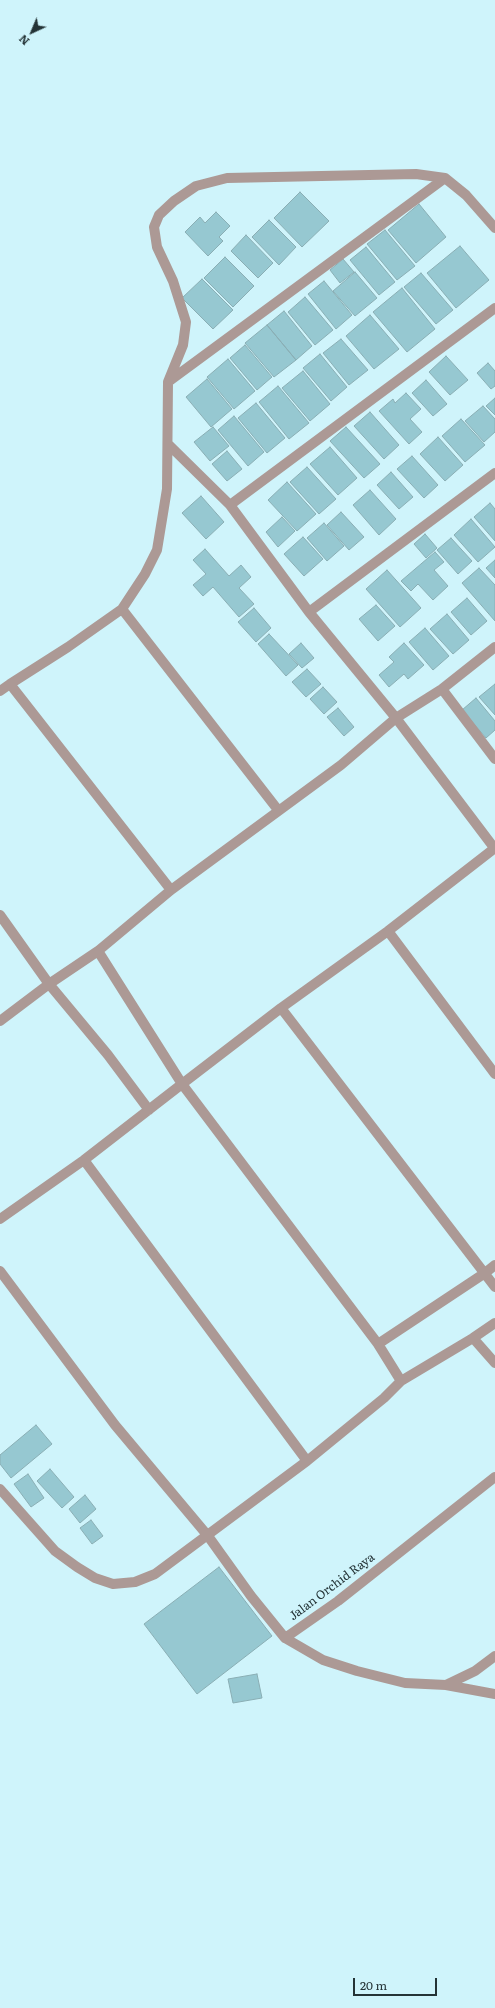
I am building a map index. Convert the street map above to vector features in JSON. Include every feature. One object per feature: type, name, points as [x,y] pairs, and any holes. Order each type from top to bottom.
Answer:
[{"type":"street","points":[[0,691],[68,647],[122,609],[145,574],[157,550],[167,489],[169,445],[167,404],[168,382],[183,345],[186,322],[173,281],[158,247],[154,227],[159,215],[174,201],[196,186],[227,178],[416,174],[444,178],[466,195],[495,228]]},
{"type":"street","points":[[168,382],[444,178]]},
{"type":"street","points":[[230,506],[495,308]]},
{"type":"street","points":[[0,1219],[84,1160],[281,1008],[388,931],[495,849],[396,718],[309,612],[230,506],[169,445]]},
{"type":"street","points":[[309,612],[495,473]]},
{"type":"street","points":[[122,609],[278,810]]},
{"type":"street","points":[[0,1021],[49,984],[98,952],[172,890],[278,810],[341,765],[396,718],[442,689],[495,647]]},
{"type":"street","points":[[10,684],[172,890]]},
{"type":"street","points":[[442,689],[495,759]]},
{"type":"street","points":[[0,915],[49,984],[108,1055],[149,1110]]},
{"type":"street","points":[[388,931],[495,1074]]},
{"type":"street","points":[[98,952],[182,1084],[378,1344],[401,1381]]},
{"type":"street","points":[[281,1008],[495,1287]]},
{"type":"street","points":[[84,1160],[307,1461]]},
{"type":"street","points":[[378,1344],[485,1273],[495,1264]]},
{"type":"street","name":"Jalan Orchid Raya","points":[[0,1271],[115,1425],[208,1536],[251,1596],[285,1638],[338,1601],[495,1477]]},
{"type":"street","points":[[0,1489],[55,1551],[95,1578],[113,1584],[135,1582],[155,1574],[208,1536],[307,1461],[384,1398],[401,1381],[473,1338],[495,1323]]},
{"type":"street","points":[[473,1338],[495,1363]]},
{"type":"street","points":[[285,1638],[323,1660],[357,1671],[405,1683],[446,1685],[495,1694]]},
{"type":"street","points":[[446,1685],[475,1671],[495,1656]]},
{"type":"building","points":[[300,192],[329,221],[302,247],[274,218]]},
{"type":"building","points":[[419,204],[446,237],[416,263],[388,230]]},
{"type":"building","points":[[216,212],[230,226],[219,237],[223,241],[208,256],[185,232],[200,217],[205,223]]},
{"type":"building","points":[[269,220],[296,247],[279,265],[252,237]]},
{"type":"building","points":[[385,230],[415,266],[397,280],[367,244]]},
{"type":"building","points":[[246,235],[273,263],[258,278],[231,251]]},
{"type":"building","points":[[460,246],[489,280],[456,308],[427,273]]},
{"type":"building","points":[[366,247],[395,282],[379,295],[350,260]]},
{"type":"building","points":[[225,257],[254,286],[233,307],[204,278]]},
{"type":"building","points":[[343,259],[354,272],[340,283],[330,270]]},
{"type":"building","points":[[355,272],[377,298],[355,316],[333,291]]},
{"type":"building","points":[[421,273],[453,310],[436,324],[404,287]]},
{"type":"building","points":[[202,279],[233,310],[213,329],[182,298]]},
{"type":"building","points":[[324,281],[352,315],[336,329],[308,294]]},
{"type":"building","points":[[402,288],[435,329],[407,352],[373,312]]},
{"type":"building","points":[[305,297],[333,330],[315,345],[288,312]]},
{"type":"building","points":[[284,311],[312,346],[296,360],[267,325]]},
{"type":"building","points":[[370,315],[399,349],[374,369],[346,336]]},
{"type":"building","points":[[267,325],[296,360],[274,377],[245,343]]},
{"type":"building","points":[[341,339],[368,370],[349,385],[323,353]]},
{"type":"building","points":[[245,345],[272,377],[257,390],[230,358]]},
{"type":"building","points":[[320,354],[347,387],[331,401],[303,368]]},
{"type":"building","points":[[446,356],[468,380],[450,395],[429,372]]},
{"type":"building","points":[[228,359],[255,391],[234,409],[207,377]]},
{"type":"building","points":[[488,363],[495,371],[495,386],[491,389],[477,373]]},
{"type":"building","points":[[303,371],[330,404],[310,421],[282,388]]},
{"type":"building","points":[[207,379],[232,409],[211,427],[186,397]]},
{"type":"building","points":[[426,380],[447,404],[433,416],[412,393]]},
{"type":"building","points":[[278,386],[309,423],[289,439],[259,402]]},
{"type":"building","points":[[406,393],[421,409],[410,419],[422,432],[409,444],[379,411],[393,399],[395,403]]},
{"type":"building","points":[[495,398],[495,415],[486,406]]},
{"type":"building","points":[[256,403],[285,438],[267,453],[238,418]]},
{"type":"building","points":[[483,406],[495,419],[495,432],[484,442],[465,421]]},
{"type":"building","points":[[370,412],[399,445],[384,459],[354,426]]},
{"type":"building","points":[[234,416],[264,452],[248,466],[218,430]]},
{"type":"building","points":[[461,419],[485,445],[465,462],[442,436]]},
{"type":"building","points":[[213,427],[229,446],[210,461],[194,442]]},
{"type":"building","points":[[346,427],[380,464],[364,478],[330,441]]},
{"type":"building","points":[[438,437],[463,465],[445,481],[420,454]]},
{"type":"building","points":[[330,447],[357,478],[338,495],[310,464]]},
{"type":"building","points":[[227,451],[242,469],[227,481],[212,464]]},
{"type":"building","points":[[412,456],[438,485],[424,498],[397,469]]},
{"type":"building","points":[[307,467],[336,499],[319,514],[290,482]]},
{"type":"building","points":[[391,472],[413,497],[399,509],[377,485]]},
{"type":"building","points":[[287,482],[316,514],[297,531],[268,500]]},
{"type":"building","points":[[370,490],[396,519],[379,535],[353,505]]},
{"type":"building","points":[[201,496],[224,522],[206,539],[182,513]]},
{"type":"building","points":[[490,503],[495,509],[495,541],[474,517]]},
{"type":"building","points":[[341,512],[364,537],[349,550],[327,525]]},
{"type":"building","points":[[282,517],[295,531],[278,547],[266,532]]},
{"type":"building","points":[[471,519],[495,547],[478,562],[454,535]]},
{"type":"building","points":[[324,523],[344,546],[327,561],[307,538]]},
{"type":"building","points":[[425,534],[437,548],[426,558],[414,544]]},
{"type":"building","points":[[303,537],[323,559],[304,576],[284,554]]},
{"type":"building","points":[[451,538],[472,561],[458,574],[437,550]]},
{"type":"building","points":[[205,549],[229,576],[241,565],[251,577],[239,588],[254,604],[239,617],[213,587],[203,596],[193,585],[206,574],[193,560]]},
{"type":"building","points":[[435,552],[444,562],[434,570],[448,586],[433,600],[418,584],[411,591],[401,581]]},
{"type":"building","points":[[495,560],[495,578],[486,568]]},
{"type":"building","points":[[479,568],[495,585],[495,621],[462,583]]},
{"type":"building","points":[[387,570],[421,608],[400,627],[366,589]]},
{"type":"building","points":[[467,598],[487,621],[471,635],[451,612]]},
{"type":"building","points":[[376,605],[395,626],[378,641],[359,619]]},
{"type":"building","points":[[254,608],[271,628],[256,642],[238,622]]},
{"type":"building","points":[[447,614],[469,640],[453,654],[430,629]]},
{"type":"building","points":[[425,628],[449,656],[433,670],[409,642]]},
{"type":"building","points":[[269,634],[298,665],[286,676],[258,644]]},
{"type":"building","points":[[301,643],[314,658],[302,668],[289,654]]},
{"type":"building","points":[[404,643],[424,665],[408,679],[404,674],[389,687],[379,675],[394,662],[389,657]]},
{"type":"building","points":[[307,669],[321,684],[306,697],[292,682]]},
{"type":"building","points":[[495,684],[495,715],[479,697]]},
{"type":"building","points":[[323,687],[337,702],[324,714],[310,699]]},
{"type":"building","points":[[476,698],[495,721],[495,730],[486,738],[462,710]]},
{"type":"building","points":[[338,708],[354,727],[344,736],[327,717]]},
{"type":"building","points":[[36,1425],[52,1444],[11,1478],[0,1464],[0,1455]]},
{"type":"building","points":[[50,1469],[74,1497],[62,1508],[37,1481]]},
{"type":"building","points":[[28,1474],[44,1498],[31,1507],[14,1484]]},
{"type":"building","points":[[85,1495],[96,1509],[80,1523],[69,1509]]},
{"type":"building","points":[[91,1520],[103,1536],[92,1544],[80,1528]]},
{"type":"building","points":[[219,1567],[272,1636],[197,1694],[144,1624]]},
{"type":"building","points":[[257,1674],[262,1698],[233,1703],[228,1679]]}]
